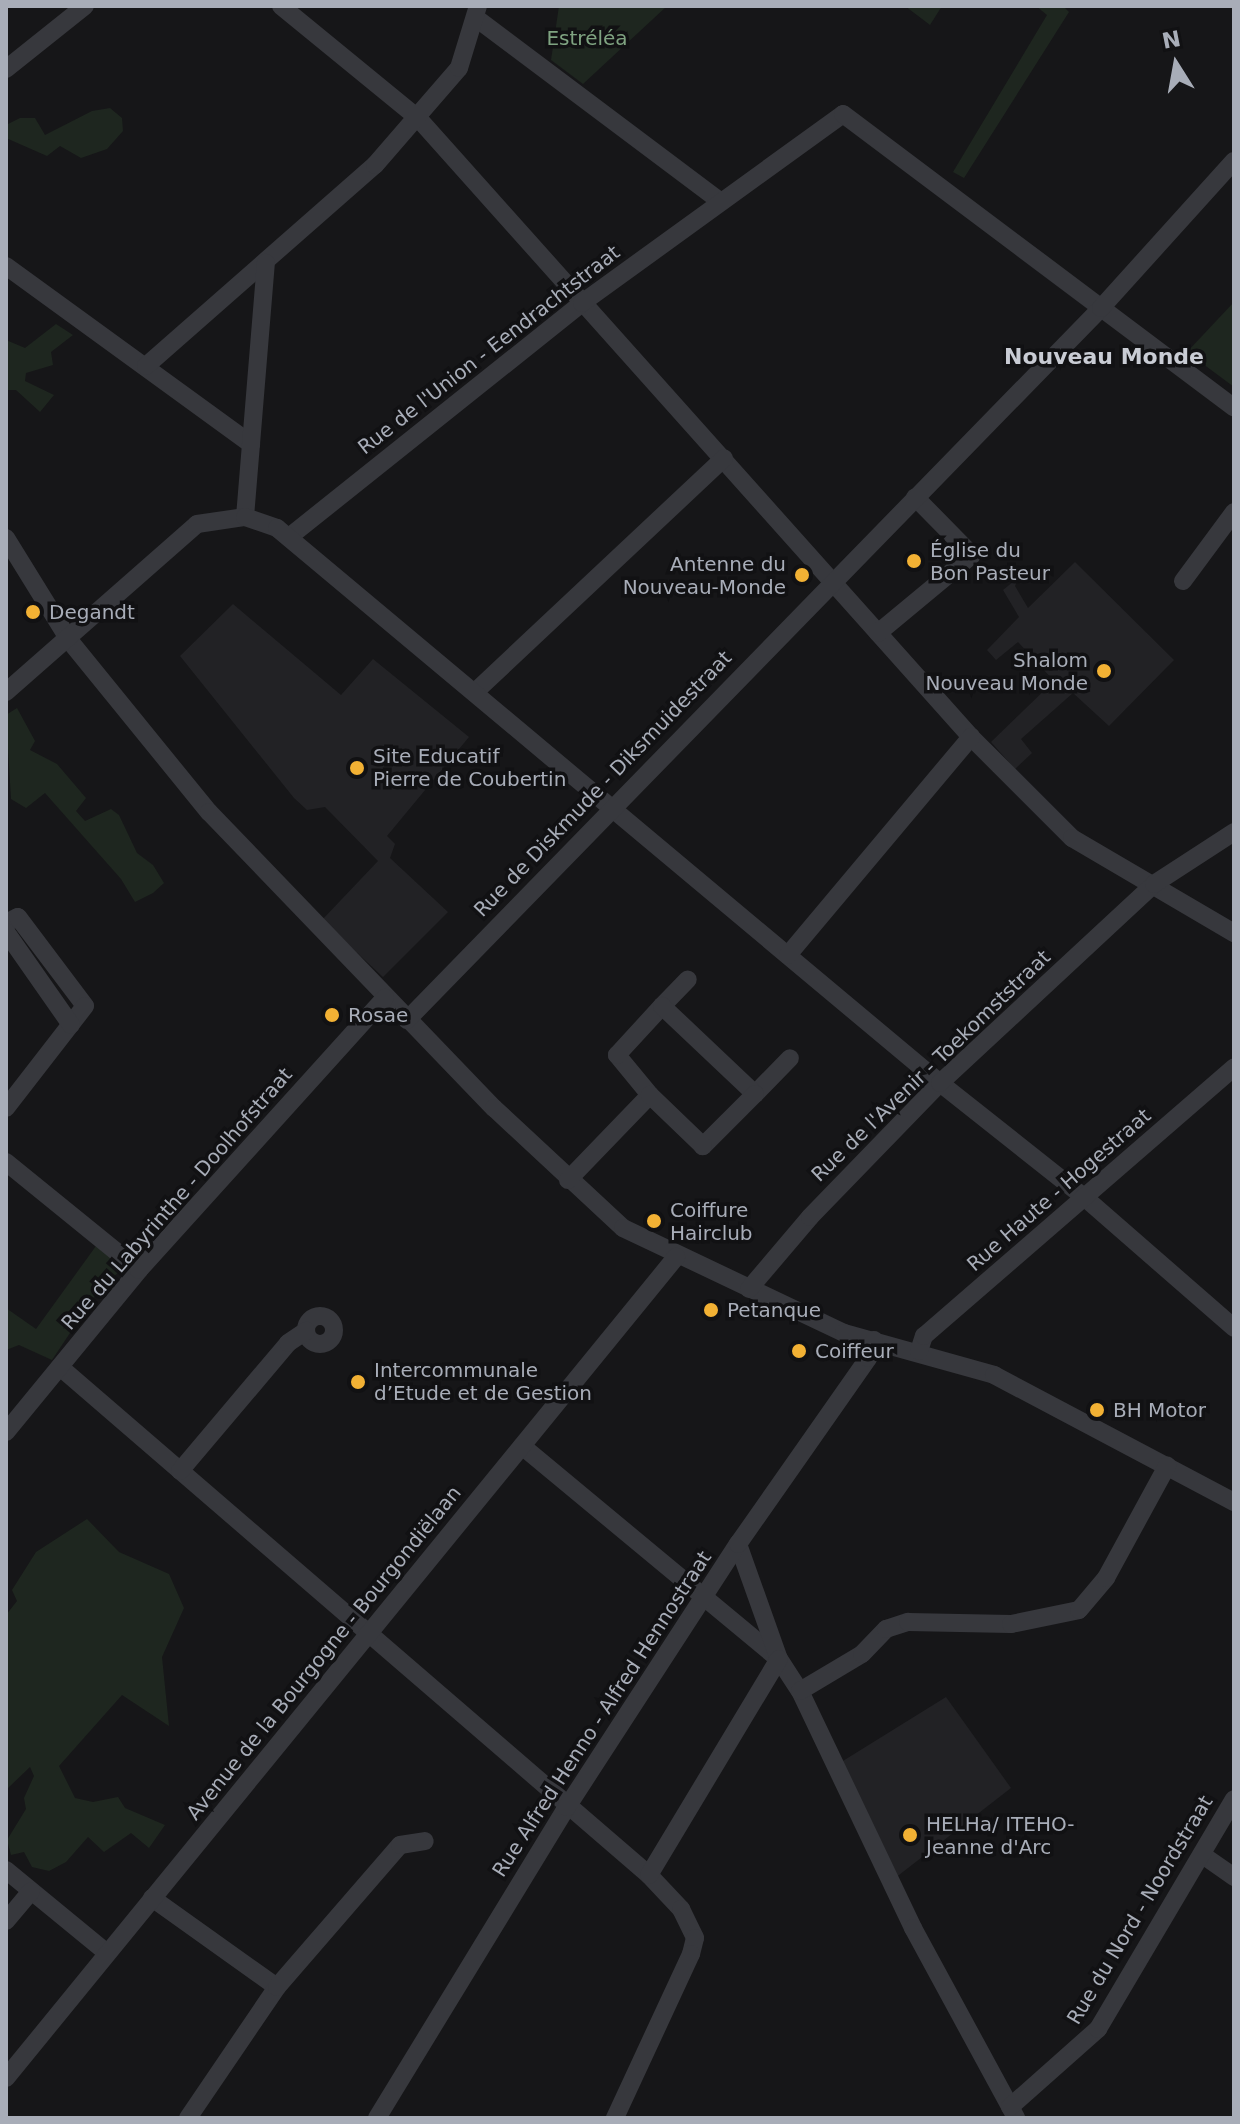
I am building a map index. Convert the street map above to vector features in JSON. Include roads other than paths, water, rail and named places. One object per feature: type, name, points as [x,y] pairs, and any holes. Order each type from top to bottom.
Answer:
[{"type":"street","points":[[6,69],[85,6]]},
{"type":"street","points":[[281,6],[418,118],[971,737],[1072,838],[1234,933]]},
{"type":"street","points":[[146,366],[375,165],[459,68],[477,12],[718,200]]},
{"type":"street","name":"Rue de l'Union - Eendrachtstraat","points":[[289,537],[582,303],[718,200],[843,114],[1101,308]]},
{"type":"street","name":"Rue de Diskmude - Diksmuidestraat","points":[[407,1020],[608,808],[1101,308],[1234,161]]},
{"type":"street","points":[[245,517],[266,263]]},
{"type":"street","points":[[6,266],[251,444]]},
{"type":"street","points":[[1101,308],[1234,408]]},
{"type":"street","points":[[476,691],[724,458]]},
{"type":"street","points":[[878,633],[972,555],[915,497]]},
{"type":"street","points":[[1183,581],[1234,512]]},
{"type":"street","points":[[6,692],[69,640],[197,524],[245,517],[289,537],[476,691],[608,808],[940,1083],[1084,1197],[1234,1328]]},
{"type":"street","points":[[6,538],[69,640],[209,812],[385,998],[568,1180],[623,1228],[676,1257],[844,1333],[919,1351],[994,1375],[1234,1502]]},
{"type":"street","points":[[788,955],[971,737]]},
{"type":"street","name":"Rue de l'Avenir - Toekomststraat","points":[[749,1289],[810,1217],[940,1083],[1154,884],[1234,832]]},
{"type":"street","points":[[6,923],[18,917],[85,1006],[6,1108]]},
{"type":"street","points":[[6,932],[71,1025]]},
{"type":"street","points":[[688,979],[617,1055],[650,1095],[703,1146],[790,1058]]},
{"type":"street","name":"Rue du Labyrinthe - Doolhofstraat","points":[[6,1432],[139,1270],[385,998]]},
{"type":"street","points":[[662,1006],[755,1094]]},
{"type":"street","name":"Rue Haute - Hogestraat","points":[[919,1351],[924,1336],[1234,1067]]},
{"type":"street","points":[[568,1180],[650,1095]]},
{"type":"street","points":[[6,1162],[139,1270]]},
{"type":"street","name":"Avenue de la Bourgogne - Bourgondiëlaan","points":[[6,2078],[676,1257]]},
{"type":"street","points":[[180,1471],[288,1343],[306,1331]]},
{"type":"street","name":"Rue Alfred Henno - Alfred Hennostraat","points":[[377,2118],[567,1807],[738,1544],[866,1361],[874,1340]]},
{"type":"street","points":[[60,1367],[649,1875],[681,1909],[695,1938],[615,2118]]},
{"type":"street","points":[[522,1446],[779,1659]]},
{"type":"street","points":[[800,1691],[862,1654],[886,1629],[908,1622],[1011,1624],[1079,1610],[1106,1578],[1167,1466]]},
{"type":"street","points":[[1154,1488],[1171,1483],[1189,1488],[1198,1484]]},
{"type":"street","points":[[738,1544],[779,1659],[800,1691],[917,1936],[1013,2113]]},
{"type":"street","points":[[649,1875],[779,1659]]},
{"type":"street","name":"Rue du Nord - Noordstraat","points":[[1013,2113],[1098,2029],[1204,1856],[1234,1799]]},
{"type":"street","points":[[188,2118],[277,1987],[400,1845],[425,1841]]},
{"type":"street","points":[[1204,1856],[1234,1877]]},
{"type":"street","points":[[6,1870],[107,1953]]},
{"type":"street","points":[[6,1921],[31,1891]]},
{"type":"street","points":[[152,1898],[277,1987]]},
{"type":"place","name":"Église du Bon Pasteur","points":[[914,561]]},
{"type":"place","name":"Antenne du Nouveau-Monde","points":[[802,575]]},
{"type":"place","name":"Degandt","points":[[33,612]]},
{"type":"place","name":"Shalom Nouveau Monde","points":[[1104,671]]},
{"type":"place","name":"Site Educatif Pierre de Coubertin","points":[[357,768]]},
{"type":"place","name":"Rosae","points":[[332,1015]]},
{"type":"place","name":"Coiffure Hairclub","points":[[654,1221]]},
{"type":"place","name":"Petanque","points":[[711,1310]]},
{"type":"place","name":"Coiffeur","points":[[799,1351]]},
{"type":"place","name":"Intercommunale d’Etude et de Gestion","points":[[358,1382]]},
{"type":"place","name":"BH Motor","points":[[1097,1410]]},
{"type":"place","name":"HELHa/ ITEHO- Jeanne d'Arc","points":[[910,1835]]},
{"type":"district","name":"Nouveau Monde","points":[[1104,357]]},
{"type":"park label","name":"Estréléa","points":[[587,38]]}]
